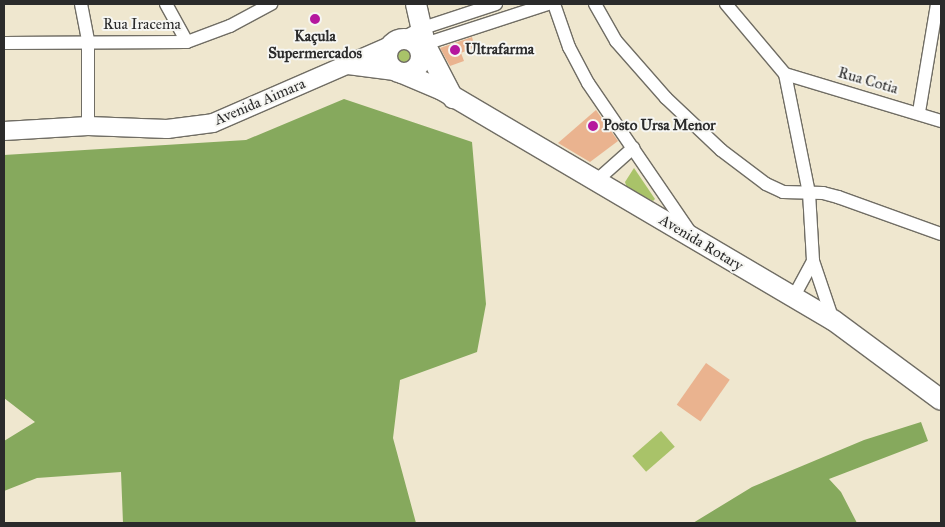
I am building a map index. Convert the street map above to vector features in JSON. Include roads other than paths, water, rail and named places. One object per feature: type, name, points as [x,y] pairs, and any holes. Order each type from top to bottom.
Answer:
[{"type":"main road","points":[[399,72],[388,62],[409,4]]},
{"type":"main road","points":[[416,4],[423,36],[453,98]]},
{"type":"main road","points":[[343,66],[357,64],[399,72],[416,68],[421,52],[416,43],[395,42]]},
{"type":"main road","name":"Avenida Aimara","points":[[4,131],[88,126],[167,129],[213,123],[239,115],[395,42]]},
{"type":"main road","name":"Avenida Rotary","points":[[399,72],[453,98],[833,320],[941,400]]},
{"type":"street","points":[[81,4],[88,41],[88,126]]},
{"type":"street","points":[[166,4],[187,42]]},
{"type":"street","points":[[423,36],[478,6],[496,4]]},
{"type":"street","points":[[395,42],[548,4]]},
{"type":"street","points":[[554,4],[577,63],[632,148],[695,239]]},
{"type":"street","points":[[595,4],[616,41],[666,98],[721,150],[775,188],[796,194],[838,197],[941,234]]},
{"type":"street","points":[[726,4],[785,74],[809,194],[813,261],[833,320]]},
{"type":"street","points":[[919,112],[937,4]]},
{"type":"street","name":"Rua Iracema","points":[[4,43],[88,41],[187,42],[230,26],[267,5]]},
{"type":"street","name":"Rua Cotia","points":[[785,74],[919,112],[941,121]]},
{"type":"street","points":[[596,181],[632,148]]},
{"type":"street","points":[[794,298],[813,261]]},
{"type":"place","name":"Kaçula Supermercados","points":[[315,19]]},
{"type":"place","name":"Ultrafarma","points":[[455,50]]},
{"type":"place","name":"Posto Ursa Menor","points":[[593,126]]}]
